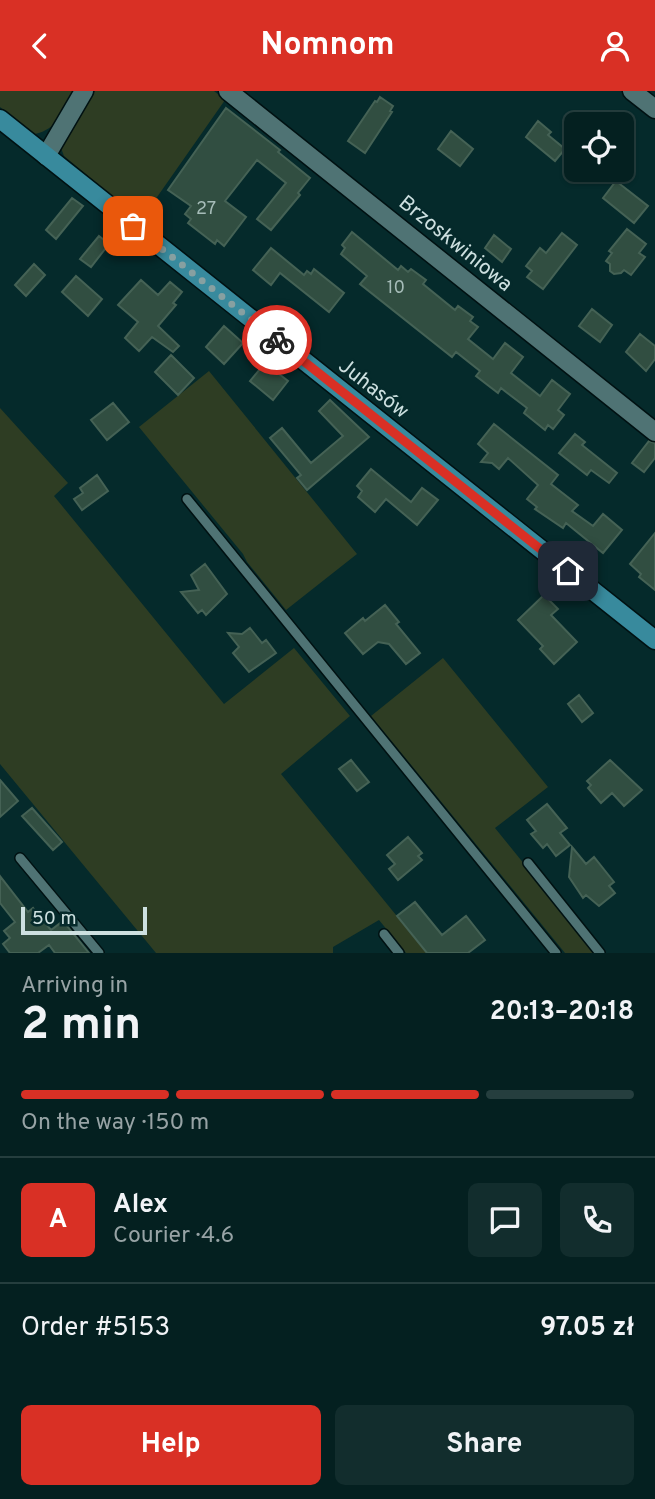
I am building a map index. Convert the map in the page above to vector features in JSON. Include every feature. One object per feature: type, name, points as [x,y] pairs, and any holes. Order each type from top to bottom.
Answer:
[{"type":"street","points":[[46,156],[84,91]]},
{"type":"street","name":"Brzoskwiniowa","points":[[228,91],[655,432]]},
{"type":"street","points":[[632,91],[655,109]]},
{"type":"street","name":"Juhasów","points":[[0,119],[655,640]]},
{"type":"lane","points":[[187,499],[556,953]]},
{"type":"lane","points":[[20,858],[99,953]]},
{"type":"lane","points":[[528,863],[600,953]]},
{"type":"lane","points":[[384,934],[399,953]]},
{"type":"green space","points":[[0,91],[75,91],[54,123],[43,132],[35,134],[0,107]]},
{"type":"green space","points":[[95,91],[214,91],[225,100],[141,220],[64,156],[61,148]]},
{"type":"green space","points":[[209,371],[357,554],[286,610],[139,427]]},
{"type":"green space","points":[[0,408],[68,483],[54,496],[224,704],[294,648],[350,716],[281,774],[427,953],[406,953],[379,920],[333,947],[333,953],[156,953],[0,764]]},
{"type":"green space","points":[[443,658],[548,787],[495,828],[596,953],[565,953],[371,716]]},
{"type":"building","points":[[380,97],[393,106],[390,111],[392,112],[365,153],[348,141]]},
{"type":"building","points":[[226,108],[280,150],[278,152],[310,178],[298,193],[300,195],[271,230],[257,219],[286,183],[257,160],[225,201],[246,217],[224,246],[217,240],[215,244],[188,223],[191,219],[185,214],[191,206],[168,190]]},
{"type":"building","points":[[538,121],[551,132],[548,135],[564,150],[555,161],[526,137]]},
{"type":"building","points":[[451,131],[473,149],[460,166],[438,149]]},
{"type":"building","points":[[617,182],[648,206],[634,223],[603,198]]},
{"type":"building","points":[[72,198],[83,206],[56,239],[46,230]]},
{"type":"building","points":[[627,229],[646,244],[639,253],[645,257],[631,275],[624,270],[614,274],[606,261],[612,253],[609,251]]},
{"type":"building","points":[[352,232],[398,270],[401,266],[408,272],[411,269],[426,280],[423,284],[455,310],[458,306],[473,317],[470,321],[478,327],[468,339],[493,359],[505,343],[523,357],[511,373],[540,396],[552,380],[570,394],[558,410],[564,415],[553,429],[548,425],[545,430],[524,413],[527,408],[501,388],[498,393],[476,376],[480,371],[456,352],[452,357],[360,284],[367,276],[341,254],[345,248],[342,245]]},
{"type":"building","points":[[562,233],[577,245],[543,289],[527,277],[532,271],[526,266],[540,248],[546,253]]},
{"type":"building","points":[[494,235],[511,249],[502,262],[485,248]]},
{"type":"building","points":[[99,236],[109,244],[91,267],[80,259]]},
{"type":"building","points":[[271,248],[304,275],[307,271],[311,274],[314,269],[344,293],[329,312],[280,273],[271,285],[253,270]]},
{"type":"building","points":[[34,264],[45,275],[26,296],[15,285]]},
{"type":"building","points":[[76,276],[102,299],[88,316],[62,292]]},
{"type":"building","points":[[141,280],[158,295],[170,282],[182,292],[173,303],[176,305],[158,326],[179,346],[173,352],[152,337],[139,351],[125,338],[138,322],[118,305]]},
{"type":"building","points":[[592,309],[612,325],[600,342],[579,326]]},
{"type":"building","points":[[224,326],[243,343],[224,364],[206,347]]},
{"type":"building","points":[[640,334],[655,346],[655,359],[646,371],[626,352]]},
{"type":"building","points":[[171,355],[194,378],[178,395],[155,372]]},
{"type":"building","points":[[265,363],[288,381],[273,400],[250,381]]},
{"type":"building","points":[[330,400],[369,437],[307,490],[297,478],[301,475],[270,438],[282,428],[311,463],[343,436],[319,411]]},
{"type":"building","points":[[113,403],[129,422],[107,440],[91,420]]},
{"type":"building","points":[[494,424],[558,475],[551,484],[578,505],[572,511],[593,526],[603,514],[622,530],[603,553],[566,523],[563,528],[535,509],[537,507],[527,499],[538,485],[508,458],[499,469],[492,463],[481,462],[488,453],[478,444]]},
{"type":"building","points":[[575,434],[585,442],[582,445],[617,473],[609,483],[591,470],[587,475],[559,453]]},
{"type":"building","points":[[649,441],[655,443],[655,458],[644,472],[632,463]]},
{"type":"building","points":[[371,469],[411,502],[422,488],[438,500],[417,525],[386,499],[375,512],[358,497],[362,491],[357,486]]},
{"type":"building","points":[[97,475],[108,491],[82,510],[74,499],[83,493],[80,488]]},
{"type":"building","points":[[655,533],[655,590],[639,577],[641,574],[630,564]]},
{"type":"building","points":[[205,564],[227,594],[206,615],[202,610],[198,613],[181,592],[199,590],[191,575]]},
{"type":"building","points":[[544,595],[558,609],[551,615],[577,642],[554,664],[540,649],[543,646],[518,620]]},
{"type":"building","points":[[385,605],[399,622],[396,624],[420,653],[406,664],[389,644],[378,642],[363,654],[345,633]]},
{"type":"building","points":[[250,628],[262,643],[266,640],[276,653],[249,672],[233,653],[239,647],[228,633],[242,634]]},
{"type":"building","points":[[579,695],[593,713],[582,722],[568,704]]},
{"type":"building","points":[[351,760],[369,782],[357,791],[339,769]]},
{"type":"building","points":[[610,760],[642,790],[624,806],[612,793],[601,803],[588,788],[591,785],[587,781]]},
{"type":"building","points":[[0,780],[18,801],[0,817]]},
{"type":"building","points":[[547,804],[567,828],[560,833],[570,845],[556,856],[547,844],[543,848],[531,834],[536,831],[527,820]]},
{"type":"building","points":[[32,808],[62,842],[53,850],[22,816]]},
{"type":"building","points":[[408,837],[422,853],[418,856],[422,860],[398,880],[389,869],[395,864],[387,855]]},
{"type":"building","points":[[572,847],[586,864],[594,857],[614,882],[609,886],[615,893],[599,906],[586,895],[583,898],[569,877]]},
{"type":"building","points":[[0,876],[28,912],[33,908],[51,930],[63,921],[89,953],[55,953],[49,945],[38,953],[10,953],[3,944],[10,938],[4,931],[15,922],[0,903]]},
{"type":"building","points":[[415,902],[442,935],[466,916],[485,940],[468,953],[427,953],[397,916]]},
{"type":"way so far","points":[[133,226],[277,340]]},
{"type":"route","points":[[277,340],[568,571]]}]
